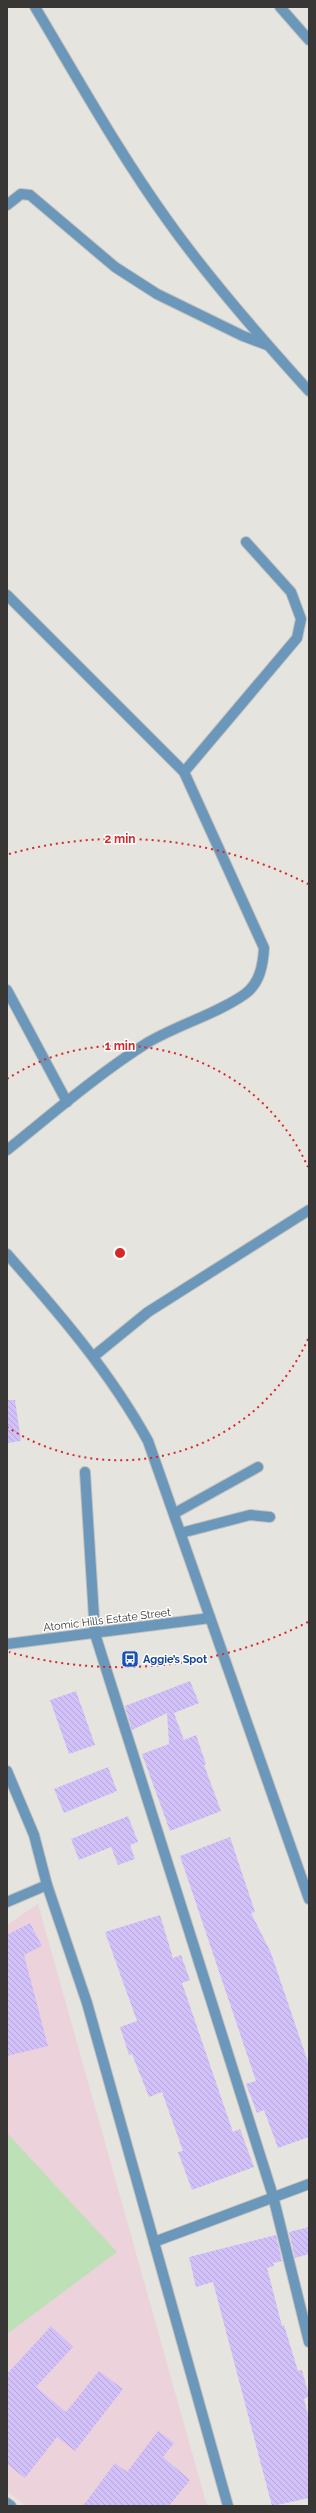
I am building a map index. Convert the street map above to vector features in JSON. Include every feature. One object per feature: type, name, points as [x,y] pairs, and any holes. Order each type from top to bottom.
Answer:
[{"type":"street","points":[[35,7],[135,174],[164,216],[267,345],[309,391]]},
{"type":"street","points":[[280,7],[309,40]]},
{"type":"street","points":[[7,205],[22,194],[30,195],[115,267],[157,294],[243,336],[267,345]]},
{"type":"street","points":[[184,772],[297,638],[301,620],[291,592],[246,542]]},
{"type":"street","points":[[7,595],[184,772],[264,948],[263,965],[258,980],[245,994],[147,1043],[67,1102],[7,1150]]},
{"type":"street","points":[[7,990],[67,1102]]},
{"type":"street","points":[[94,1356],[148,1312],[309,1210]]},
{"type":"street","points":[[7,1254],[94,1356],[130,1408],[148,1441],[175,1513],[210,1618],[309,1899]]},
{"type":"street","points":[[175,1513],[258,1467]]},
{"type":"street","points":[[85,1472],[95,1634],[273,2196],[309,2342]]},
{"type":"street","points":[[181,1533],[250,1515],[270,1517]]},
{"type":"street","name":"Atomic Hills Estate Street","points":[[7,1644],[95,1634],[210,1618]]},
{"type":"street","points":[[7,1771],[10,1784],[34,1835],[47,1885],[87,2003],[228,2506]]},
{"type":"street","points":[[7,1902],[47,1885]]},
{"type":"street","points":[[154,2242],[273,2196],[309,2184]]},
{"type":"street","points":[[7,2503],[10,2506]]},
{"type":"shaded area","points":[[38,1904],[207,2506],[26,2506],[7,2491],[7,1925]]},
{"type":"green space","points":[[7,2133],[117,2252],[7,2334]]},
{"type":"building","points":[[7,1400],[15,1400],[21,1441],[7,1443]]},
{"type":"building","points":[[190,1681],[199,1703],[174,1713],[184,1740],[196,1735],[206,1764],[204,1765],[221,1811],[170,1831],[142,1754],[169,1744],[167,1713],[132,1730],[125,1706]]},
{"type":"building","points":[[76,1691],[95,1745],[69,1754],[50,1700]]},
{"type":"building","points":[[108,1767],[117,1791],[64,1813],[54,1789]]},
{"type":"building","points":[[128,1816],[138,1842],[130,1845],[135,1859],[118,1865],[111,1847],[79,1860],[71,1839]]},
{"type":"building","points":[[230,1837],[255,1912],[251,1913],[271,1953],[309,2065],[309,2137],[278,2148],[264,2110],[257,2113],[246,2084],[256,2081],[180,1856]]},
{"type":"building","points":[[160,1915],[173,1958],[181,1955],[190,1980],[182,1983],[233,2132],[240,2129],[254,2167],[192,2190],[178,2152],[183,2151],[162,2092],[149,2097],[132,2054],[129,2055],[120,2027],[137,2021],[105,1932]]},
{"type":"building","points":[[30,1923],[42,1946],[24,1955],[48,2046],[7,2056],[7,1935]]},
{"type":"building","points":[[309,2227],[309,2254],[295,2258],[289,2232]]},
{"type":"building","points":[[276,2235],[282,2261],[273,2263],[274,2266],[267,2268],[282,2326],[284,2325],[298,2371],[302,2370],[309,2396],[304,2399],[309,2419],[309,2498],[272,2506],[213,2282],[196,2287],[189,2257]]},
{"type":"building","points":[[51,2326],[73,2347],[36,2387],[66,2412],[99,2371],[123,2389],[75,2451],[57,2437],[25,2478],[7,2464],[7,2374]]},
{"type":"building","points":[[158,2431],[174,2443],[163,2457],[190,2480],[169,2506],[83,2506],[115,2463],[127,2472]]},
{"type":"place","name":"Aggie’s Spot","points":[[130,1659]]}]
